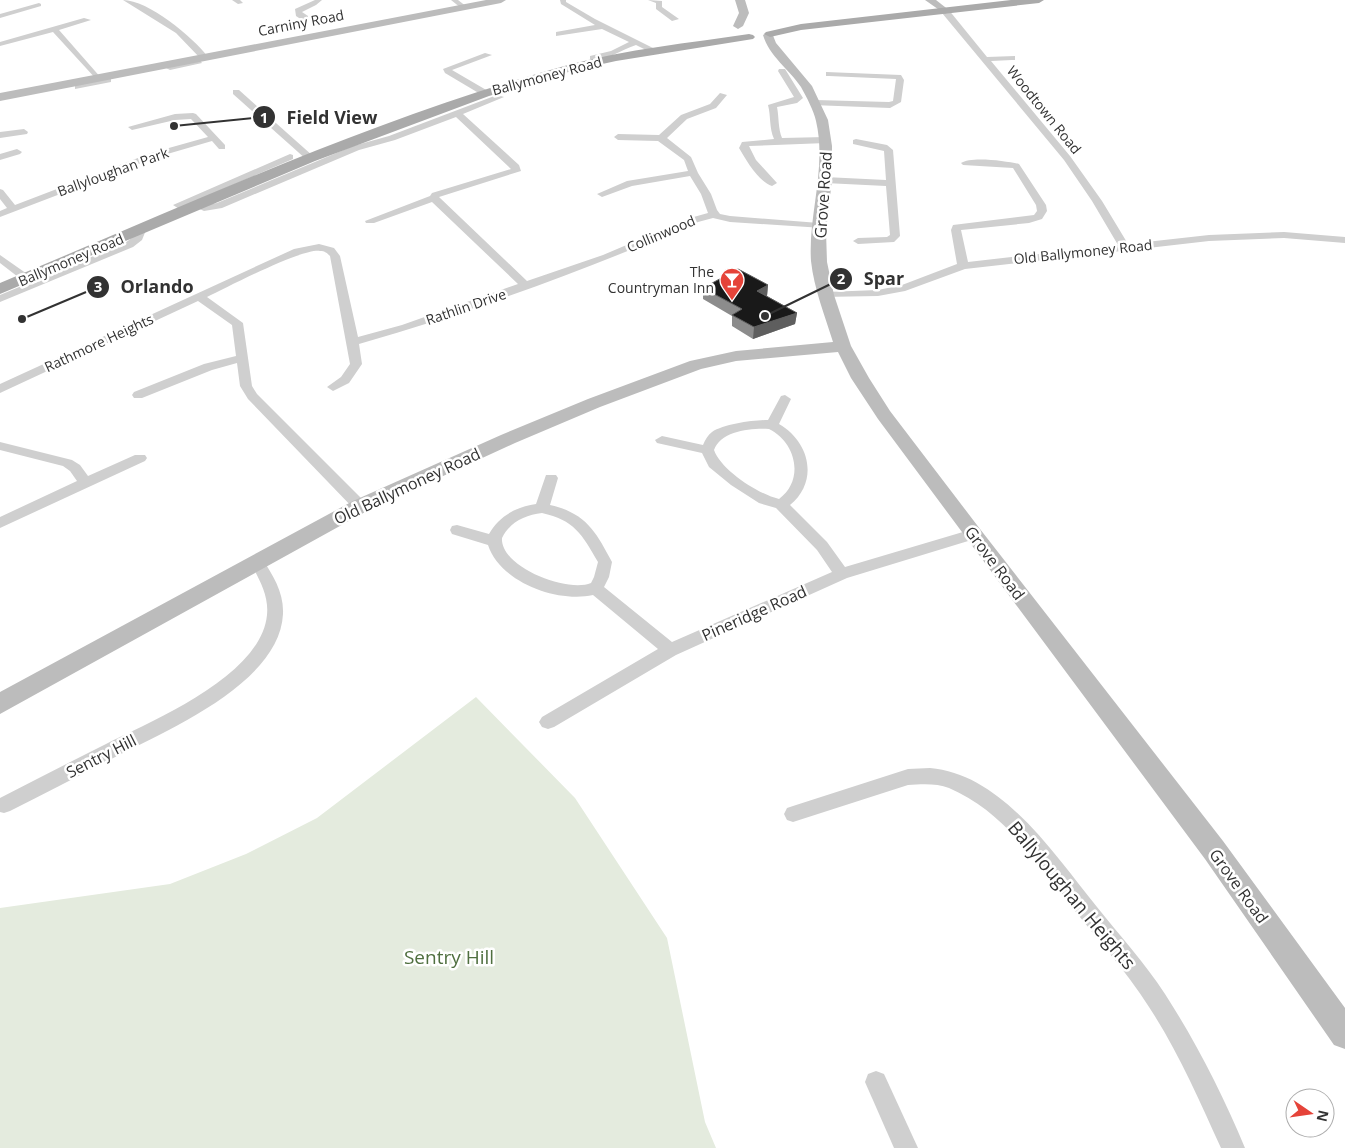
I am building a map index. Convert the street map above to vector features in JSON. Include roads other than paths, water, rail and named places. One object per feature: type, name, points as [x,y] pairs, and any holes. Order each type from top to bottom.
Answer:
[{"type":"main road","name":"Ballymoney Road","points":[[0,289],[310,158],[386,135],[485,93],[573,67],[760,32],[1039,0]]},
{"type":"main road","name":"Ballymoney Road","points":[[720,40],[737,28]]},
{"type":"main road","points":[[737,28],[739,34],[760,32]]},
{"type":"street","points":[[126,0],[154,14],[181,32],[196,45],[199,58]]},
{"type":"street","points":[[305,18],[299,14],[298,10],[319,0]]},
{"type":"street","name":"Carniny Road","points":[[0,97],[199,58],[459,3],[501,0]]},
{"type":"street","points":[[563,0],[563,3],[604,26],[655,51]]},
{"type":"street","points":[[651,0],[662,1],[658,8],[675,19]]},
{"type":"street","points":[[737,28],[744,13],[740,0]]},
{"type":"street","name":"Woodtown Road","points":[[930,0],[945,11],[1067,158],[1125,248]]},
{"type":"street","points":[[0,16],[39,6]]},
{"type":"street","name":"Grove Road","points":[[744,13],[806,86],[815,103],[826,140],[825,180],[819,226],[819,262],[826,295],[843,346],[860,378],[884,415],[973,534],[1214,850],[1345,1034]]},
{"type":"street","points":[[0,44],[88,20]]},
{"type":"street","points":[[559,34],[604,26]]},
{"type":"street","points":[[54,29],[102,77]]},
{"type":"street","points":[[593,58],[614,53],[636,42]]},
{"type":"street","points":[[485,93],[447,69],[488,55]]},
{"type":"street","name":"Carniny Road","points":[[170,68],[198,63],[199,58]]},
{"type":"street","points":[[984,59],[1011,58]]},
{"type":"street","points":[[779,141],[775,132],[776,119],[772,105],[794,102],[799,98],[782,71]]},
{"type":"street","points":[[815,103],[890,105],[898,102],[900,80],[898,77],[829,74]]},
{"type":"street","name":"Carniny Road","points":[[78,87],[108,81],[102,77]]},
{"type":"street","points":[[236,92],[310,158]]},
{"type":"street","points":[[618,137],[661,138],[670,133],[679,121],[687,115],[716,106],[723,95]]},
{"type":"street","name":"Ballymoney Road","points":[[193,208],[219,206],[386,135],[457,113],[500,97]]},
{"type":"street","points":[[370,221],[434,198],[441,192],[511,174],[517,169],[457,113]]},
{"type":"street","points":[[132,126],[175,116],[192,116],[196,117],[222,147]]},
{"type":"street","points":[[0,135],[24,132]]},
{"type":"street","name":"Ballyloughan Park","points":[[0,214],[154,155],[213,138]]},
{"type":"street","name":"Collinwood","points":[[661,138],[685,155],[706,194],[714,214]]},
{"type":"street","points":[[772,182],[764,175],[744,146],[750,142],[826,140]]},
{"type":"street","points":[[856,142],[887,148],[894,238],[858,241]]},
{"type":"street","points":[[0,157],[17,152]]},
{"type":"street","points":[[193,208],[178,205],[290,157]]},
{"type":"street","points":[[963,266],[957,227],[1029,220],[1039,216],[1042,210],[1016,166],[992,163],[966,163]]},
{"type":"street","points":[[602,194],[630,183],[694,173]]},
{"type":"street","points":[[825,180],[891,183]]},
{"type":"street","points":[[0,192],[13,209]]},
{"type":"street","name":"Rathlin Drive","points":[[434,198],[526,286]]},
{"type":"street","name":"Collinwood","points":[[606,257],[694,220],[714,214],[730,219],[819,226]]},
{"type":"street","name":"Ballymoney Road","points":[[0,299],[129,245],[138,238],[141,230]]},
{"type":"street","name":"Old Ballymoney Road","points":[[826,295],[878,293],[906,288],[963,266],[1228,237],[1284,235],[1345,240]]},
{"type":"street","name":"Rathmore Heights","points":[[0,389],[198,296],[298,251],[312,248],[325,248],[330,250],[335,256],[353,342],[356,364],[345,380],[333,387]]},
{"type":"street","name":"Rathlin Drive","points":[[353,342],[404,328],[606,257]]},
{"type":"street","points":[[0,258],[26,278]]},
{"type":"street","points":[[198,296],[237,323],[240,328],[246,386],[252,396],[360,506]]},
{"type":"street","name":"Old Ballymoney Road","points":[[0,704],[360,506],[502,442],[594,403],[696,365],[766,352],[843,346]]},
{"type":"street","points":[[138,395],[214,364],[242,358]]},
{"type":"street","points":[[772,425],[785,399]]},
{"type":"street","points":[[761,424],[772,425],[780,429],[796,450],[802,464],[802,473],[796,488],[787,501],[780,504],[773,504],[764,500],[726,475],[712,462],[707,450],[711,440],[722,432],[761,424]]},
{"type":"street","points":[[662,440],[707,450]]},
{"type":"street","points":[[0,446],[68,463],[76,468],[85,482]]},
{"type":"street","points":[[0,523],[140,458]]},
{"type":"street","points":[[542,508],[552,478]]},
{"type":"street","points":[[780,504],[822,546],[842,574]]},
{"type":"street","points":[[542,508],[571,516],[580,522],[590,534],[605,562],[602,576],[595,588],[585,591],[545,586],[519,572],[503,560],[496,552],[493,540],[496,533],[515,514],[528,509],[542,508]]},
{"type":"street","points":[[457,530],[493,540]]},
{"type":"street","name":"Pineridge Road","points":[[548,722],[670,650],[842,574],[973,534]]},
{"type":"street","name":"Sentry Hill","points":[[4,805],[192,709],[218,692],[241,673],[264,646],[273,620],[275,603],[272,592],[257,562]]},
{"type":"street","points":[[595,588],[670,650]]},
{"type":"street","name":"Ballyloughan Heights","points":[[794,814],[908,777],[921,776],[935,776],[953,781],[973,792],[995,808],[1024,834],[1144,980],[1185,1047],[1233,1148]]},
{"type":"street","points":[[876,1082],[906,1148]]},
{"type":"place","name":"Field View","points":[[174,126]]},
{"type":"place","name":"The Countryman Inn","points":[[732,301]]},
{"type":"place","name":"Spar","points":[[765,316]]},
{"type":"place","name":"Orlando","points":[[22,319]]}]
